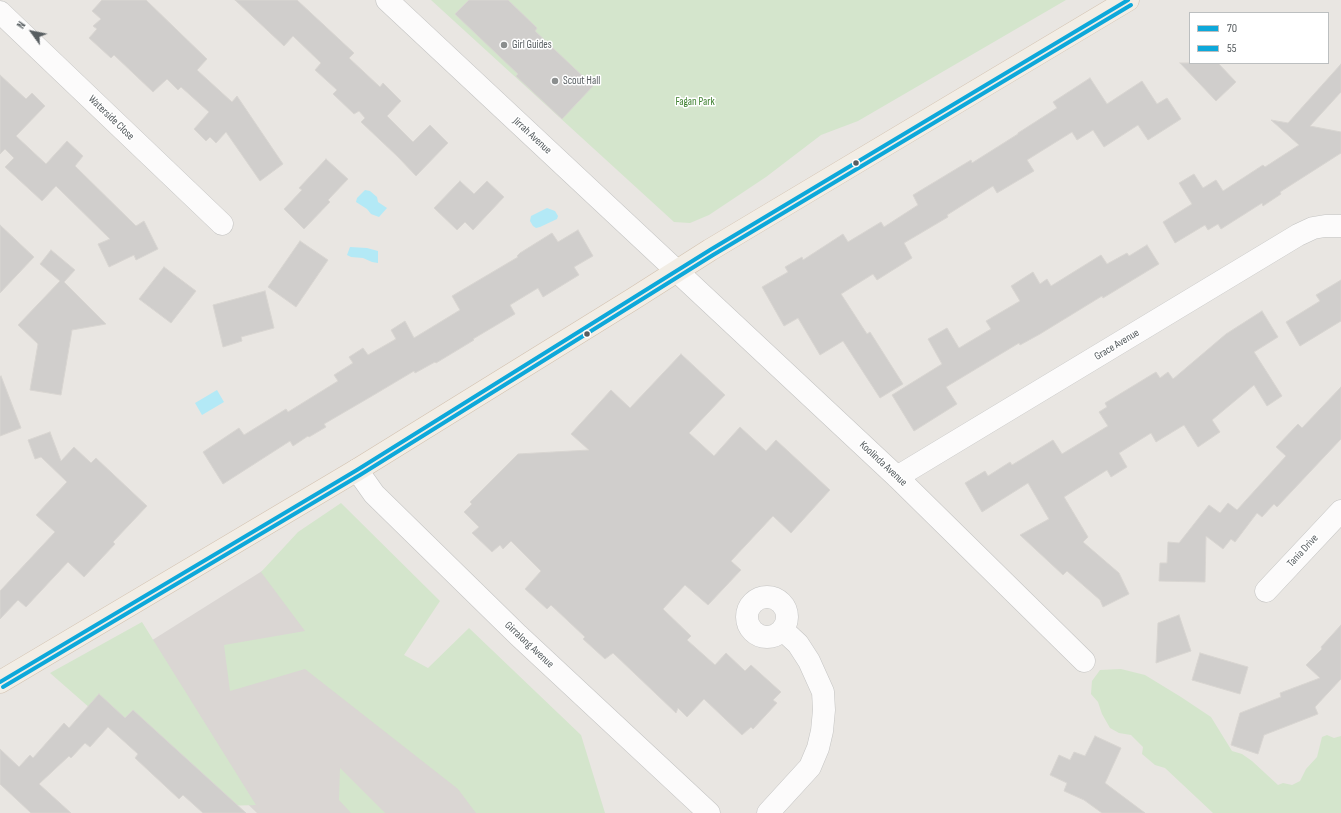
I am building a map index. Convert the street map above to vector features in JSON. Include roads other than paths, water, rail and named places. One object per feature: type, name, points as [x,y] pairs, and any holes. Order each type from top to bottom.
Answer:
[{"type":"main road","points":[[0,682],[358,470],[676,271],[1128,0]]},
{"type":"street","points":[[0,6],[9,0]]},
{"type":"street","name":"Jirrah Avenue","points":[[387,0],[676,271]]},
{"type":"street","name":"Waterside Close","points":[[0,12],[222,224]]},
{"type":"street","name":"Grace Avenue","points":[[897,477],[1298,235],[1313,228],[1341,226]]},
{"type":"street","name":"Koolinda Avenue","points":[[676,271],[897,477],[1084,661]]},
{"type":"street","name":"Girralong Avenue","points":[[358,470],[374,494],[518,635],[709,813]]},
{"type":"street","name":"Tania Drive","points":[[1266,591],[1341,511]]},
{"type":"street","points":[[768,813],[810,768],[818,748],[822,731],[824,710],[822,692],[814,672],[798,644],[783,630]]},
{"type":"water","points":[[365,190],[370,191],[377,197],[378,202],[387,208],[379,217],[371,214],[367,209],[356,202],[357,198]]},
{"type":"water","points":[[547,208],[555,211],[558,216],[557,219],[536,228],[530,221],[531,216]]},
{"type":"water","points":[[350,247],[367,248],[378,251],[378,263],[347,255]]},
{"type":"water","points":[[217,390],[224,402],[202,415],[195,403]]},
{"type":"place","name":"Girl Guides","points":[[504,45]]},
{"type":"place","name":"Scout Hall","points":[[555,81]]},
{"type":"park label","name":"Fagan Park","points":[[695,102]]}]
